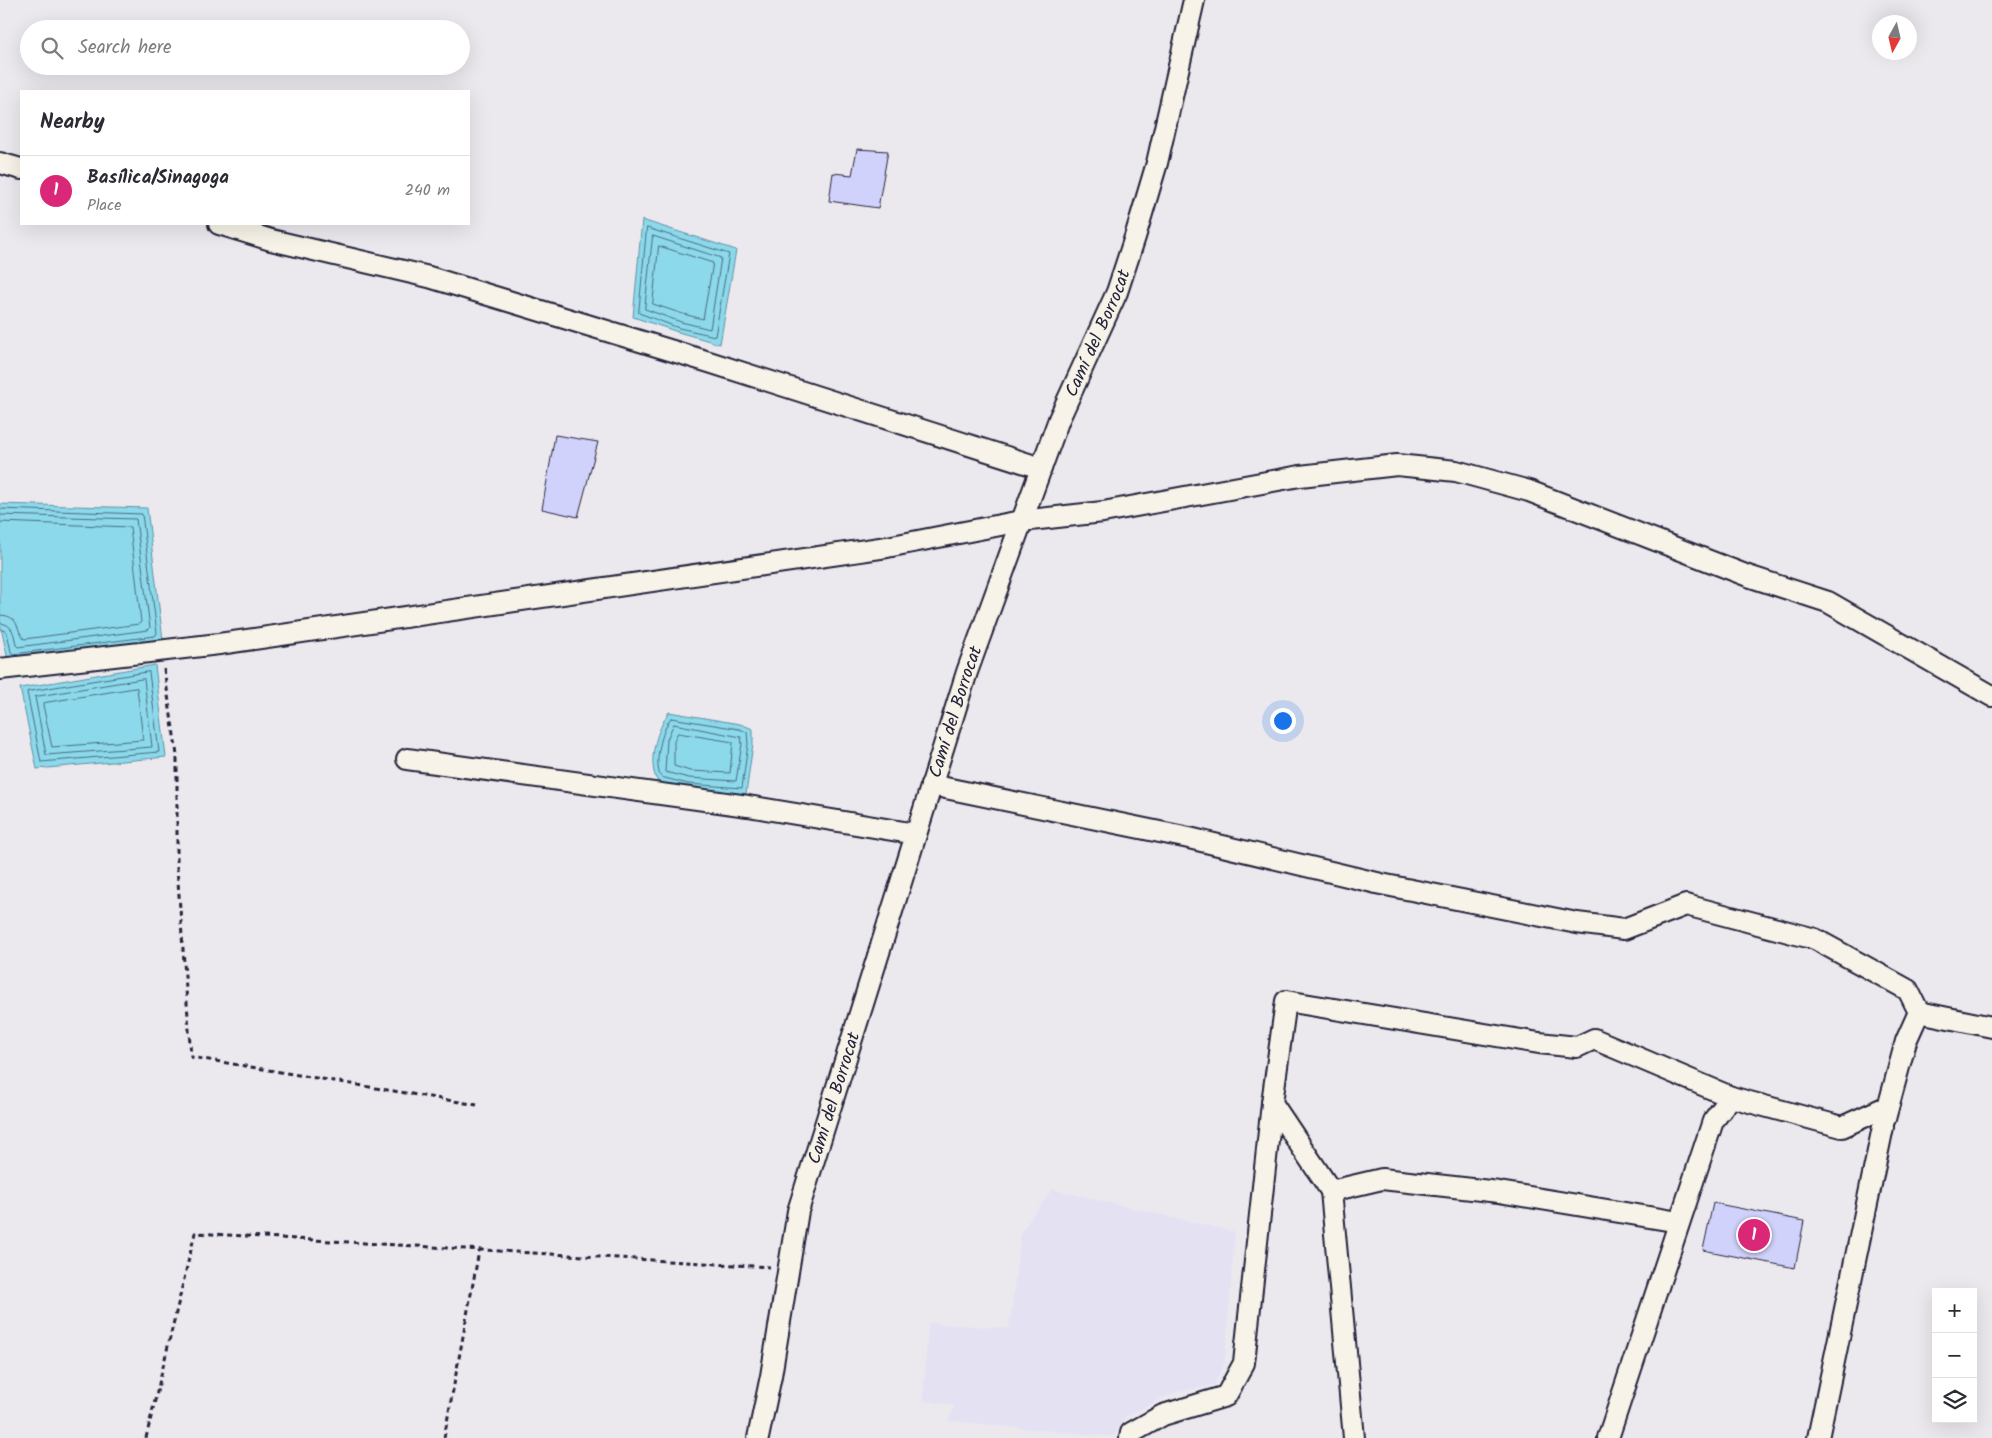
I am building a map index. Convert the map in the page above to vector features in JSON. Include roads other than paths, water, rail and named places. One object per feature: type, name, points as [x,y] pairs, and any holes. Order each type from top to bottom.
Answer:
[{"type":"street","name":"Camí del Borrocat","points":[[758,1438],[771,1376],[798,1211],[967,672],[1059,420],[1117,292],[1135,237],[1158,163],[1194,0]]},
{"type":"street","points":[[0,163],[20,168]]},
{"type":"street","points":[[222,225],[271,240],[438,280],[709,362],[1041,468]]},
{"type":"street","points":[[0,670],[229,643],[887,547],[1021,521],[1103,512],[1300,476],[1397,465],[1456,471],[1530,491],[1748,576],[1828,602],[1992,696]]},
{"type":"street","points":[[407,759],[748,806],[916,834]]},
{"type":"street","points":[[931,785],[1189,838],[1381,884],[1577,923],[1624,929],[1686,905],[1815,939],[1908,990],[1919,1012]]},
{"type":"street","points":[[1130,1438],[1131,1433],[1163,1415],[1226,1396],[1244,1364],[1272,1103],[1286,1001],[1539,1044],[1577,1046],[1594,1039],[1731,1097],[1842,1127],[1885,1119]]},
{"type":"street","points":[[1919,1012],[1992,1027]]},
{"type":"street","points":[[1818,1438],[1885,1119],[1906,1041],[1919,1012]]},
{"type":"street","points":[[1608,1438],[1713,1121],[1731,1097]]},
{"type":"street","points":[[1272,1103],[1331,1191],[1354,1438]]},
{"type":"street","points":[[1331,1191],[1382,1179],[1499,1192],[1679,1222]]},
{"type":"water","points":[[642,220],[736,250],[720,344],[633,317]]},
{"type":"water","points":[[0,504],[147,508],[163,640],[8,660],[0,623]]},
{"type":"water","points":[[155,665],[166,757],[37,769],[20,688]]},
{"type":"water","points":[[669,712],[740,724],[753,729],[753,744],[746,794],[687,789],[658,782],[653,765],[654,746]]},
{"type":"place","name":"Basílica/Sinagoga","points":[[1754,1235]]}]
